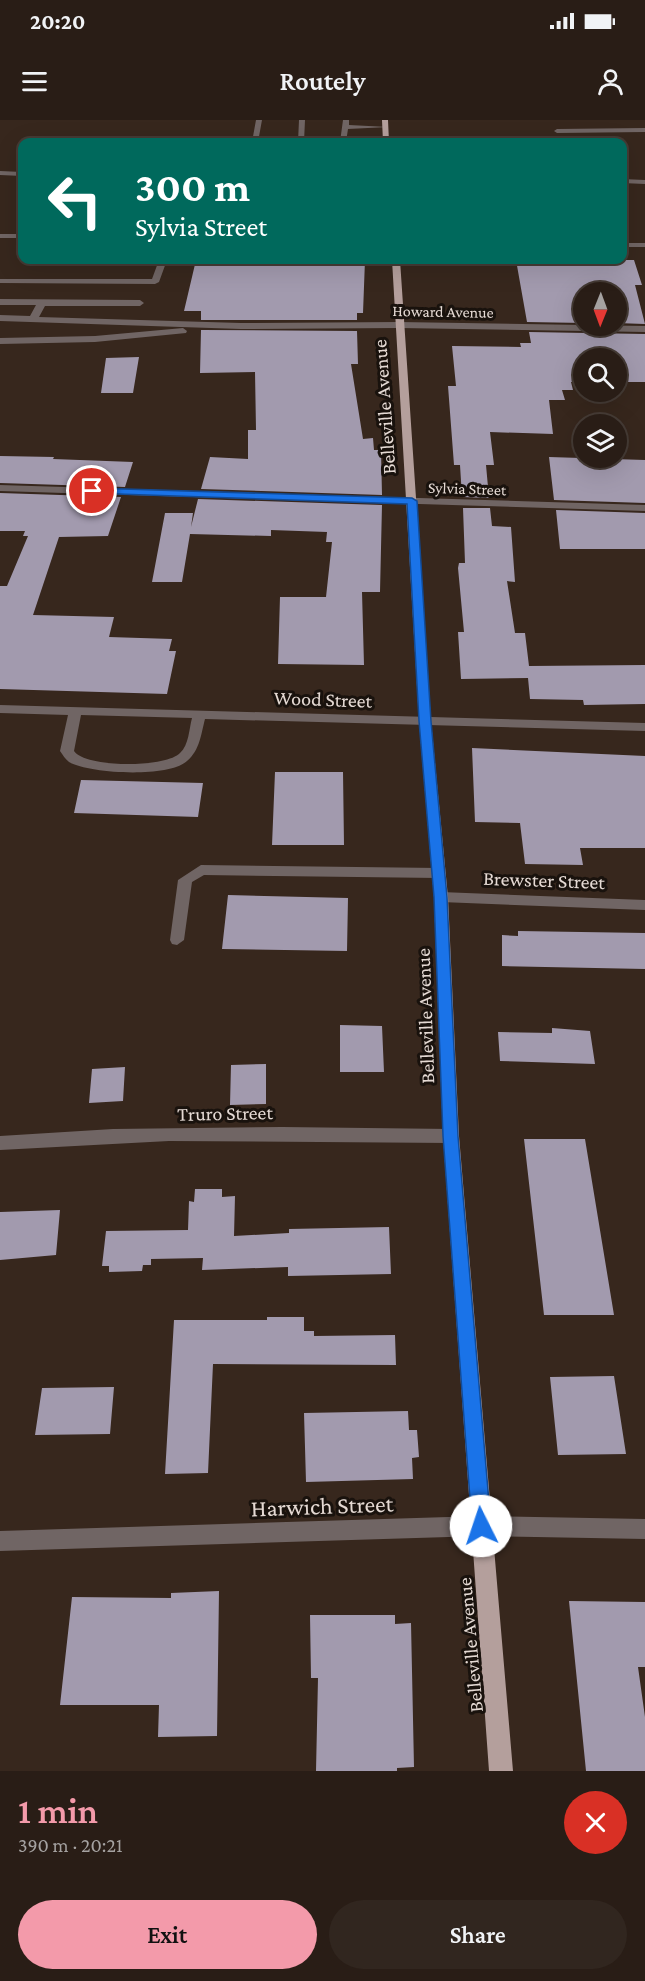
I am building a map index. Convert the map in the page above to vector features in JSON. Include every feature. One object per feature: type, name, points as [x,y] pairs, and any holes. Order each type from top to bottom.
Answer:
[{"type":"main road","name":"Belleville Avenue","points":[[396,264],[425,721],[441,897],[451,1136],[501,1771]]},
{"type":"street","points":[[256,138],[259,120]]},
{"type":"street","points":[[301,138],[302,120]]},
{"type":"street","points":[[554,120],[560,138]]},
{"type":"street","points":[[343,138],[345,123],[385,124]]},
{"type":"street","points":[[557,131],[645,130]]},
{"type":"street","points":[[0,174],[18,174]]},
{"type":"street","points":[[627,182],[645,182]]},
{"type":"street","points":[[0,236],[18,236]]},
{"type":"street","points":[[627,245],[645,245]]},
{"type":"street","points":[[0,281],[155,282],[162,264]]},
{"type":"street","points":[[0,302],[140,303]]},
{"type":"street","points":[[33,318],[42,303]]},
{"type":"street","name":"Howard Avenue","points":[[0,318],[241,326],[399,325],[645,329]]},
{"type":"street","name":"Howard Avenue","points":[[0,341],[95,339],[241,326]]},
{"type":"street","name":"Sylvia Street","points":[[0,489],[645,508]]},
{"type":"street","name":"Wood Street","points":[[0,709],[645,727]]},
{"type":"street","points":[[75,711],[67,751],[72,759],[89,765],[154,767],[180,760],[192,749],[199,715]]},
{"type":"street","points":[[177,940],[185,880],[201,870],[439,873]]},
{"type":"street","name":"Brewster Street","points":[[441,897],[645,905]]},
{"type":"street","name":"Truro Street","points":[[0,1143],[53,1138],[204,1134],[451,1136]]},
{"type":"street","name":"Harwich Street","points":[[0,1541],[481,1526],[645,1529]]},
{"type":"building","points":[[627,260],[634,260],[642,285],[635,285],[645,324],[627,323],[627,282],[573,282],[573,323],[527,322],[517,264],[627,264]]},
{"type":"building","points":[[195,264],[365,264],[363,313],[357,313],[357,320],[201,320],[201,311],[184,311]]},
{"type":"building","points":[[201,330],[357,331],[358,364],[351,364],[363,439],[373,438],[374,450],[381,450],[382,495],[201,489],[210,457],[248,459],[248,430],[256,430],[255,372],[200,373]]},
{"type":"building","points":[[529,332],[573,333],[573,336],[645,334],[645,382],[627,382],[627,348],[573,348],[573,382],[571,382],[573,390],[562,390],[565,400],[549,400],[553,434],[490,432],[494,465],[486,465],[489,498],[462,497],[460,465],[454,465],[448,386],[456,386],[452,346],[521,347],[520,343],[531,343]]},
{"type":"building","points":[[139,357],[133,393],[101,393],[106,358]]},
{"type":"building","points":[[0,456],[133,462],[125,487],[0,483]]},
{"type":"building","points":[[549,457],[573,458],[573,468],[627,468],[627,459],[645,460],[645,503],[554,500]]},
{"type":"building","points":[[0,493],[121,497],[108,536],[59,537],[33,615],[114,617],[109,637],[172,639],[169,651],[176,651],[167,694],[0,689],[0,586],[7,586],[28,536],[23,536],[25,531],[0,531]]},
{"type":"building","points":[[198,499],[382,505],[380,592],[362,592],[364,665],[278,664],[280,597],[326,597],[332,542],[326,542],[327,532],[271,530],[271,536],[190,534],[182,582],[152,582],[165,513],[193,513],[191,527]]},
{"type":"building","points":[[463,508],[490,508],[492,526],[511,527],[515,582],[507,581],[515,633],[525,633],[529,666],[645,665],[645,704],[584,705],[583,700],[530,699],[528,678],[461,679],[458,632],[464,632],[458,568],[459,563],[465,563]]},
{"type":"building","points":[[556,510],[645,513],[645,549],[560,549]]},
{"type":"building","points":[[472,748],[645,756],[645,848],[580,848],[583,865],[525,864],[520,823],[475,822]]},
{"type":"building","points":[[275,772],[343,772],[344,845],[272,845]]},
{"type":"building","points":[[81,780],[203,783],[198,817],[74,813]]},
{"type":"building","points":[[228,895],[348,898],[347,951],[222,949]]},
{"type":"building","points":[[518,931],[645,933],[645,969],[502,966],[502,935],[518,936]]},
{"type":"building","points":[[340,1025],[382,1026],[384,1072],[340,1072]]},
{"type":"building","points":[[552,1028],[590,1031],[595,1064],[500,1061],[498,1032],[552,1033]]},
{"type":"building","points":[[266,1064],[266,1104],[230,1105],[231,1065]]},
{"type":"building","points":[[125,1067],[123,1101],[89,1103],[92,1069]]},
{"type":"building","points":[[524,1139],[585,1139],[614,1315],[544,1315]]},
{"type":"building","points":[[195,1189],[222,1189],[222,1197],[235,1196],[234,1236],[289,1233],[289,1229],[389,1227],[391,1274],[288,1276],[288,1267],[202,1270],[203,1258],[151,1259],[151,1265],[143,1265],[142,1271],[109,1272],[109,1266],[102,1266],[106,1231],[188,1230],[189,1201],[194,1202]]},
{"type":"building","points":[[60,1210],[56,1255],[0,1260],[0,1212]]},
{"type":"building","points":[[267,1317],[304,1317],[304,1331],[314,1331],[314,1336],[395,1335],[396,1365],[213,1364],[208,1473],[165,1474],[174,1320],[267,1320]]},
{"type":"building","points":[[614,1376],[626,1454],[558,1455],[550,1377]]},
{"type":"building","points":[[114,1387],[110,1434],[35,1435],[42,1388]]},
{"type":"building","points":[[408,1411],[409,1430],[417,1430],[419,1457],[412,1458],[413,1479],[306,1482],[304,1413]]},
{"type":"building","points":[[219,1591],[217,1736],[158,1737],[159,1705],[60,1705],[72,1597],[171,1598],[171,1593]]},
{"type":"building","points":[[569,1601],[645,1602],[645,1667],[638,1667],[645,1717],[645,1771],[586,1771]]},
{"type":"building","points":[[310,1615],[395,1615],[395,1624],[411,1623],[414,1767],[397,1768],[397,1771],[316,1771],[318,1678],[311,1678]]},
{"type":"route","points":[[92,491],[412,501],[425,721],[441,897],[451,1136],[481,1526]]}]
